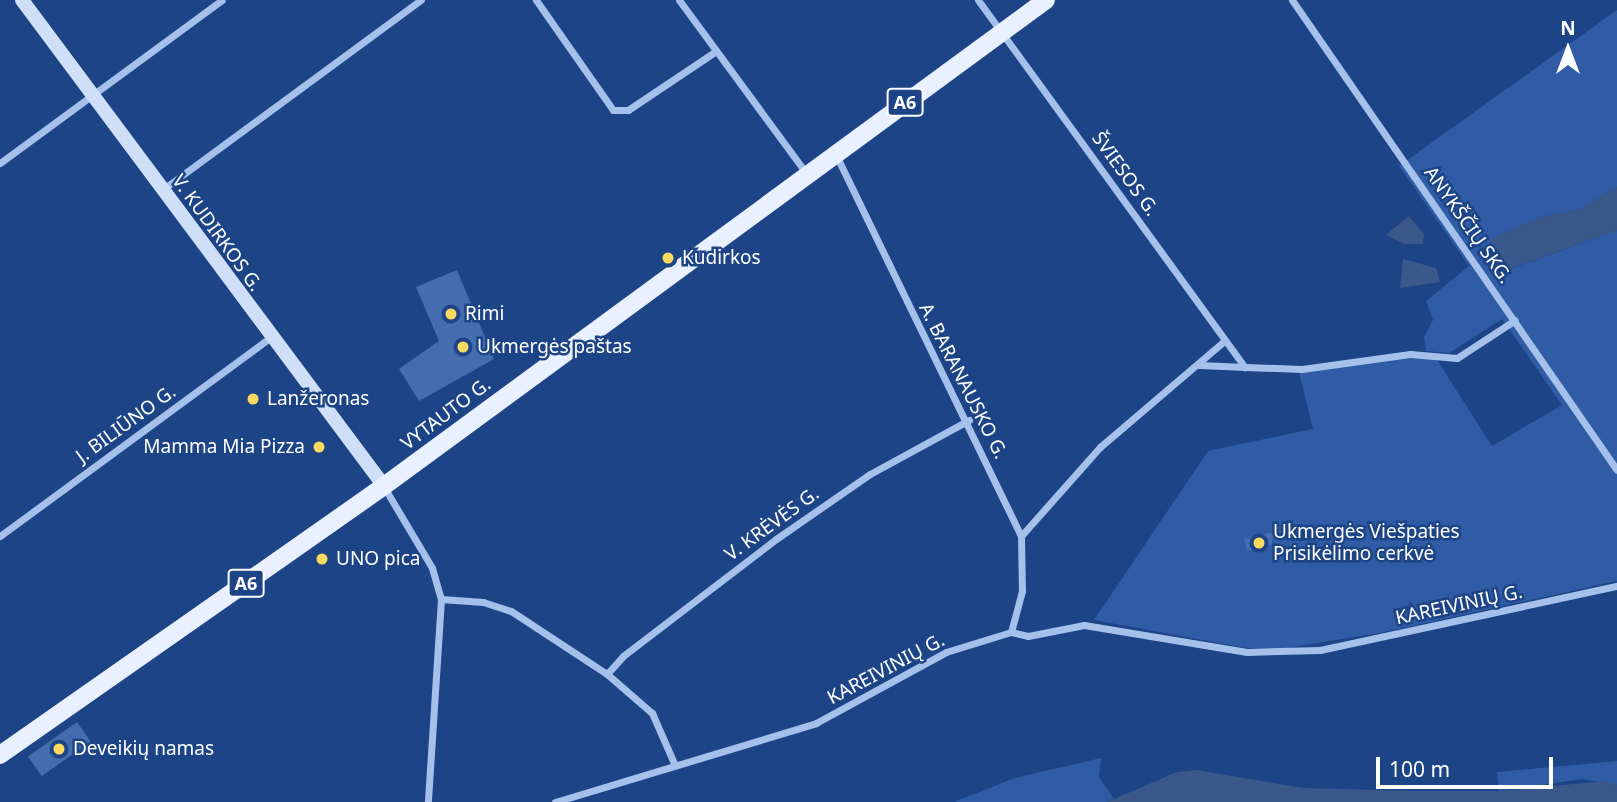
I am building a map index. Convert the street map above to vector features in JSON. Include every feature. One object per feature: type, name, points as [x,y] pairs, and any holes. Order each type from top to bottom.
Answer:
[{"type":"main road","name":"VYTAUTO G.","points":[[0,755],[384,486],[1046,0]]},
{"type":"street","name":"V. KUDIRKOS G.","points":[[22,0],[270,338],[384,486]]},
{"type":"street","points":[[0,163],[222,0]]},
{"type":"street","points":[[162,190],[421,0]]},
{"type":"street","points":[[536,0],[613,110],[628,110],[716,51]]},
{"type":"street","points":[[679,0],[807,174]]},
{"type":"street","name":"ŠVIESOS G.","points":[[978,0],[1217,323],[1223,342],[1245,367]]},
{"type":"street","name":"ANYKŠČIŲ SKG.","points":[[1292,0],[1617,470]]},
{"type":"street","name":"A. BARANAUSKO G.","points":[[835,153],[893,280],[969,420],[1021,536],[1022,591],[1011,632]]},
{"type":"street","points":[[1199,365],[1302,369],[1410,354],[1457,358],[1515,320]]},
{"type":"street","name":"J. BILIŪNO G.","points":[[0,536],[270,338]]},
{"type":"street","points":[[1021,536],[1100,447],[1223,342]]},
{"type":"street","name":"V. KRĖVĖS G.","points":[[607,674],[623,656],[776,539],[870,474],[969,420]]},
{"type":"street","points":[[384,486],[432,568],[441,600],[428,802]]},
{"type":"street","name":"KAREIVINIŲ G.","points":[[555,802],[674,763],[816,723],[884,691],[946,652],[1011,632],[1028,636],[1084,625],[1247,652],[1308,651],[1617,586]]},
{"type":"street","points":[[441,600],[483,602],[511,611],[607,674],[652,713],[674,763]]},
{"type":"shaded area","points":[[1617,10],[1617,187],[1577,210],[1541,217],[1493,238],[1486,251],[1500,273],[1617,230],[1617,581],[1380,633],[1280,649],[1246,648],[1094,620],[1208,451],[1313,429],[1299,372],[1410,358],[1437,360],[1492,446],[1562,405],[1502,319],[1449,353],[1426,351],[1424,337],[1433,320],[1426,301],[1469,266],[1399,166]]},
{"type":"shaded area","points":[[1617,187],[1617,230],[1499,273],[1489,265],[1486,251],[1493,238],[1541,217],[1577,210]]},
{"type":"shaded area","points":[[1409,216],[1424,234],[1423,244],[1404,244],[1386,235]]},
{"type":"shaded area","points":[[1403,259],[1436,268],[1440,282],[1400,288]]},
{"type":"shaded area","points":[[1101,758],[1099,777],[1114,799],[1107,802],[954,802],[1015,778]]},
{"type":"shaded area","points":[[1617,761],[1617,785],[1582,779],[1499,791],[1497,772]]},
{"type":"shaded area","points":[[1196,770],[1303,788],[1499,791],[1605,781],[1617,785],[1617,802],[1107,802],[1177,772]]},
{"type":"building","name":"Rimi","points":[[457,270],[494,359],[419,401],[399,369],[439,341],[416,287]]},
{"type":"building","name":"Ukmergės Viešpaties Prisikėlimo cerkvė","points":[[1274,534],[1271,545],[1247,551],[1244,539]]},
{"type":"building","name":"Deveikių namas","points":[[77,722],[91,742],[42,776],[28,756]]},
{"type":"place","name":"Kudirkos","points":[[668,258]]},
{"type":"place","name":"Rimi","points":[[451,314]]},
{"type":"place","name":"Ukmergės paštas","points":[[463,347]]},
{"type":"place","name":"Lanžeronas","points":[[253,399]]},
{"type":"place","name":"Mamma Mia Pizza","points":[[319,447]]},
{"type":"place","name":"Ukmergės Viešpaties Prisikėlimo cerkvė","points":[[1259,543]]},
{"type":"place","name":"UNO pica","points":[[322,559]]},
{"type":"place","name":"Deveikių namas","points":[[59,749]]}]
